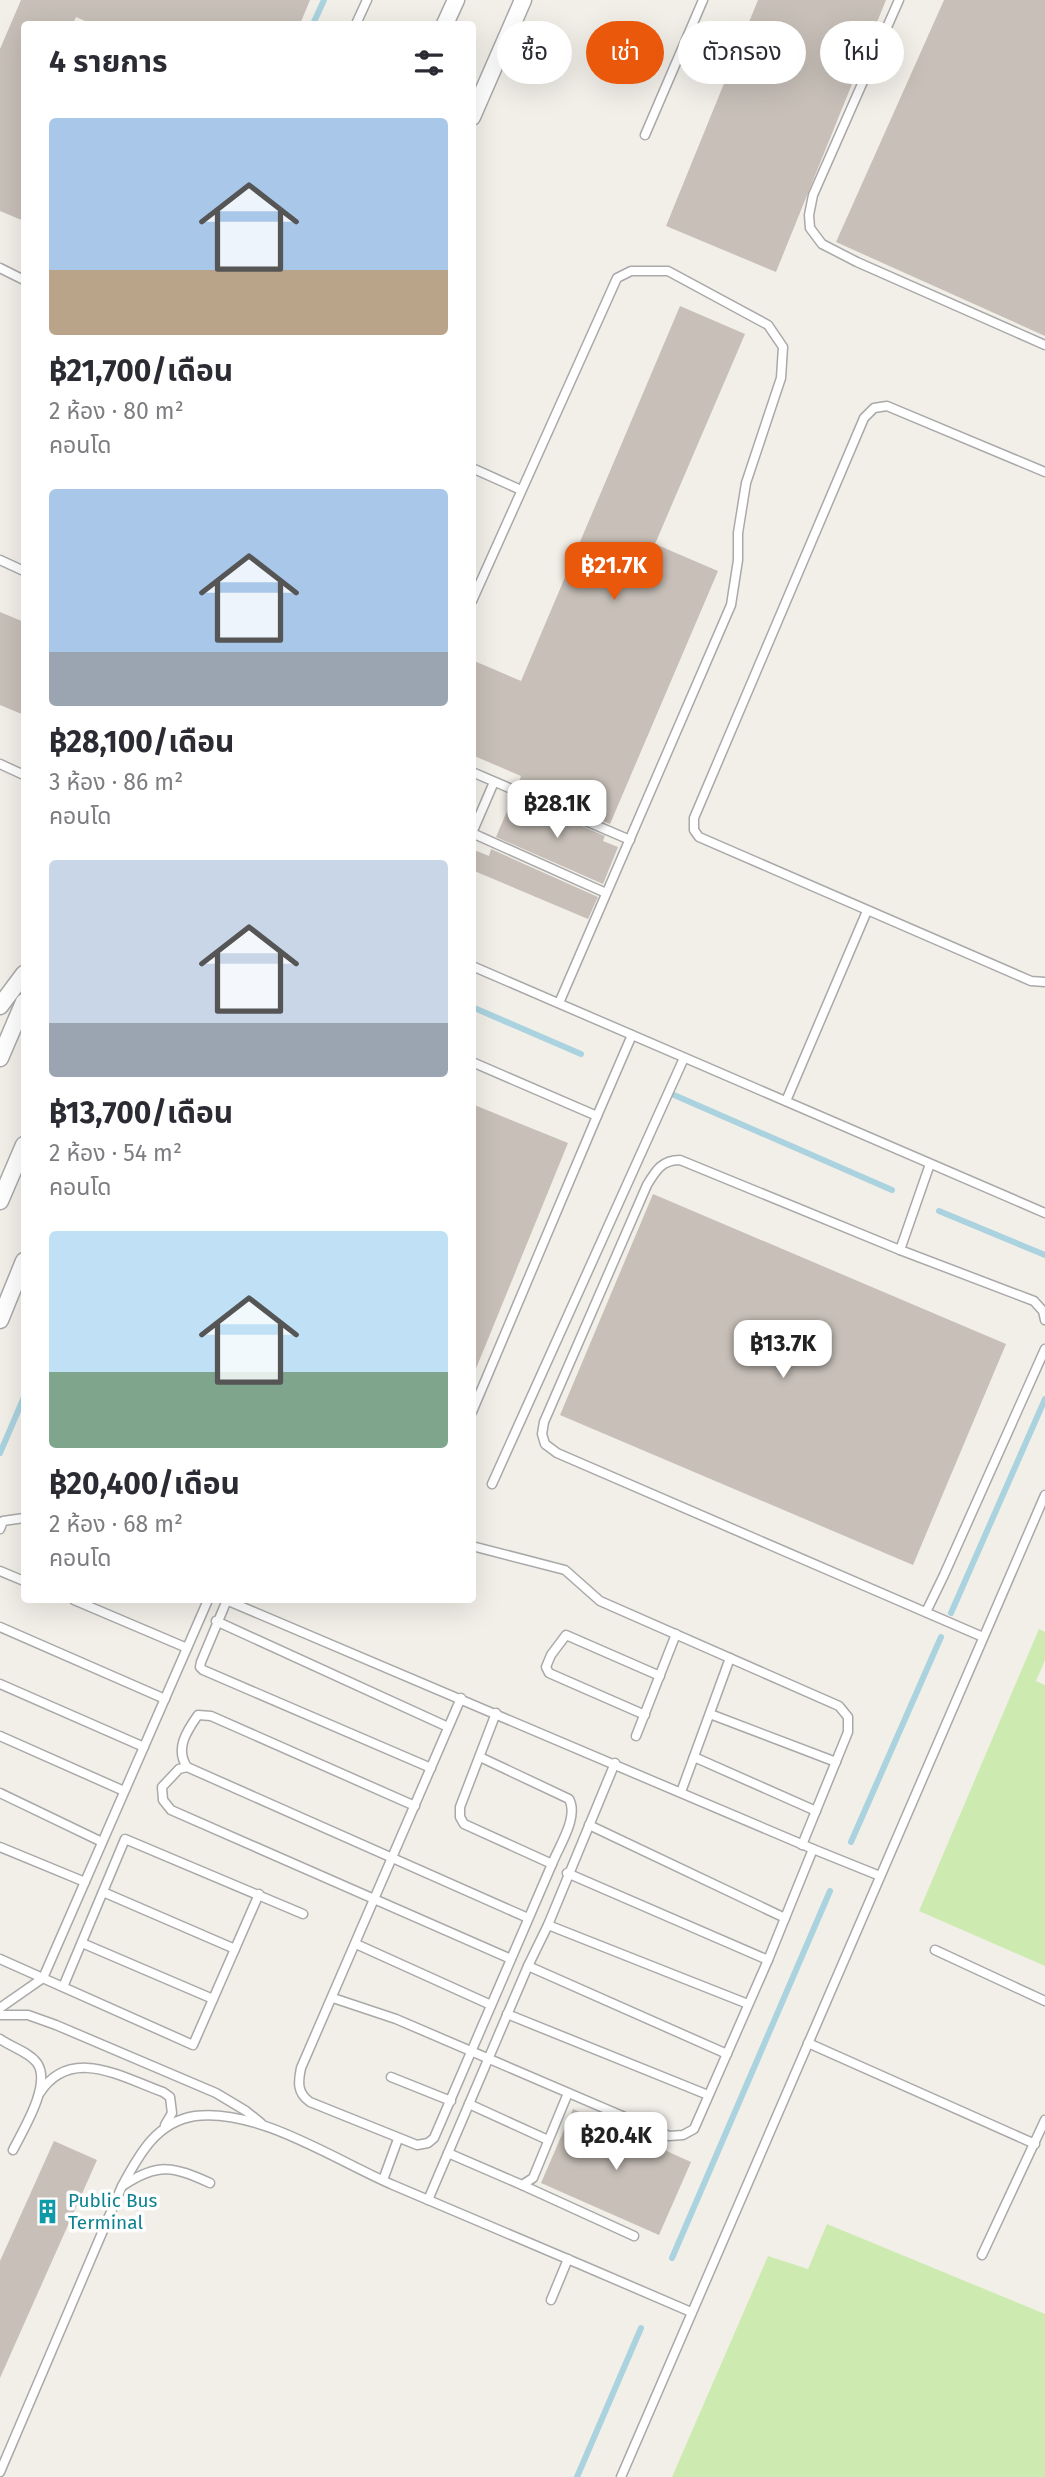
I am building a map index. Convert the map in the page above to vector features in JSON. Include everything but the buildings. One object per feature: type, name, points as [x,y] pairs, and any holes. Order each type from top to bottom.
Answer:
[{"type":"street","points":[[446,21],[456,0]]},
{"type":"street","points":[[476,108],[523,0]]},
{"type":"street","points":[[0,1006],[21,978]]},
{"type":"street","points":[[0,1058],[21,1009]]},
{"type":"street","points":[[0,1202],[21,1152]]},
{"type":"street","points":[[0,1320],[21,1268]]},
{"type":"lane","points":[[357,21],[367,0]]},
{"type":"lane","points":[[645,135],[703,0]]},
{"type":"lane","points":[[899,0],[813,195],[809,215],[810,228],[822,244],[857,262],[1045,345]]},
{"type":"lane","points":[[0,268],[21,279]]},
{"type":"lane","points":[[476,592],[617,278],[631,271],[668,271],[768,325],[783,347],[781,378],[746,483],[737,533],[738,560],[731,605],[559,1003]]},
{"type":"lane","points":[[0,275],[12,275]]},
{"type":"lane","points":[[1045,472],[887,406],[874,408],[864,418],[694,818],[694,830],[699,838],[1031,981],[1045,982]]},
{"type":"lane","points":[[476,470],[521,490]]},
{"type":"lane","points":[[0,560],[21,570]]},
{"type":"lane","points":[[0,764],[21,774]]},
{"type":"lane","points":[[476,774],[630,840]]},
{"type":"lane","points":[[476,824],[494,782]]},
{"type":"lane","points":[[476,835],[606,893]]},
{"type":"lane","points":[[786,1101],[867,911]]},
{"type":"lane","points":[[476,968],[1045,1213]]},
{"type":"lane","points":[[476,1403],[632,1035]]},
{"type":"lane","points":[[492,1484],[684,1058]]},
{"type":"lane","points":[[476,1064],[597,1116]]},
{"type":"lane","points":[[983,1637],[557,1453],[545,1444],[542,1434],[544,1422],[647,1185],[657,1168],[669,1160],[680,1160],[900,1250],[1034,1301],[1043,1311],[1045,1320]]},
{"type":"lane","points":[[900,1250],[930,1164]]},
{"type":"lane","points":[[926,1612],[1045,1349]]},
{"type":"lane","points":[[621,2477],[1045,1495]]},
{"type":"lane","points":[[0,1529],[3,1521],[21,1518]]},
{"type":"lane","points":[[476,1547],[565,1570],[600,1601],[839,1706],[848,1717],[848,1731],[802,1845]]},
{"type":"lane","points":[[0,1571],[21,1580]]},
{"type":"lane","points":[[81,1603],[187,1648]]},
{"type":"lane","points":[[0,2008],[43,1978],[207,1603]]},
{"type":"lane","points":[[225,1603],[201,1662],[200,1667],[203,1670],[431,1768]]},
{"type":"lane","points":[[234,1603],[615,1763],[813,1850],[880,1876]]},
{"type":"lane","points":[[216,1621],[448,1727]]},
{"type":"lane","points":[[0,1627],[165,1699]]},
{"type":"lane","points":[[636,1736],[676,1634]]},
{"type":"lane","points":[[645,1715],[549,1674],[545,1667],[566,1635],[660,1676]]},
{"type":"lane","points":[[681,1792],[730,1658]]},
{"type":"lane","points":[[0,1684],[144,1747]]},
{"type":"lane","points":[[461,1698],[301,2068],[299,2082],[302,2095],[310,2102],[417,2145],[428,2143],[434,2138],[572,1815],[573,1806],[569,1799],[480,1758]]},
{"type":"lane","points":[[496,1713],[460,1807],[460,1817],[464,1824],[552,1864]]},
{"type":"lane","points":[[710,1714],[836,1762]]},
{"type":"lane","points":[[415,1806],[211,1716],[198,1715],[180,1750],[181,1758],[187,1767],[528,1918]]},
{"type":"lane","points":[[0,1736],[124,1791]]},
{"type":"lane","points":[[694,1757],[816,1811]]},
{"type":"lane","points":[[428,2200],[548,1925],[615,1763]]},
{"type":"lane","points":[[187,1767],[179,1769],[162,1787],[163,1800],[171,1810],[511,1959]]},
{"type":"lane","points":[[0,1793],[102,1842]]},
{"type":"lane","points":[[589,1825],[785,1918]]},
{"type":"lane","points":[[63,1987],[125,1839],[303,1914]]},
{"type":"lane","points":[[0,1847],[85,1882]]},
{"type":"lane","points":[[333,1998],[396,2019],[670,2136],[683,2135],[694,2129],[813,1850]]},
{"type":"lane","points":[[568,1873],[768,1960]]},
{"type":"lane","points":[[103,1892],[235,1949]]},
{"type":"lane","points":[[0,1959],[193,2045],[259,1894]]},
{"type":"lane","points":[[548,1925],[748,2004]]},
{"type":"lane","points":[[82,1943],[213,1999]]},
{"type":"lane","points":[[356,1944],[491,2005]]},
{"type":"lane","points":[[935,1950],[1045,2001]]},
{"type":"lane","points":[[528,1966],[727,2054]]},
{"type":"lane","points":[[508,2014],[708,2095]]},
{"type":"lane","points":[[0,2015],[28,2015],[56,2025],[216,2093],[246,2110],[264,2125]]},
{"type":"lane","points":[[0,2039],[29,2056],[38,2065],[41,2077],[39,2094]]},
{"type":"lane","points":[[808,2043],[1035,2144]]},
{"type":"lane","points":[[13,2150],[39,2094],[49,2081],[66,2071],[82,2067],[98,2068],[163,2092],[170,2098],[172,2113],[162,2130]]},
{"type":"lane","points":[[391,2077],[451,2101]]},
{"type":"lane","points":[[522,2185],[533,2178],[568,2093]]},
{"type":"lane","points":[[469,2104],[548,2140]]},
{"type":"lane","points":[[0,2472],[122,2186],[139,2155],[155,2135],[173,2123],[193,2117],[230,2116],[264,2125],[428,2200],[691,2312]]},
{"type":"lane","points":[[982,2255],[1045,2120]]},
{"type":"lane","points":[[383,2180],[398,2139]]},
{"type":"lane","points":[[448,2153],[634,2236]]},
{"type":"lane","points":[[122,2186],[152,2169],[167,2168],[210,2183]]},
{"type":"lane","points":[[551,2300],[568,2259]]},
{"type":"green space","points":[[1039,1629],[1045,1632],[1045,1660],[1036,1681],[1045,1685],[1045,1966],[919,1911]]},
{"type":"green space","points":[[827,2224],[1045,2314],[1045,2477],[672,2477],[768,2256],[808,2269]]},
{"type":"waterway","points":[[314,21],[324,0]]},
{"type":"waterway","points":[[476,1009],[581,1054]]},
{"type":"waterway","points":[[674,1095],[892,1190]]},
{"type":"waterway","points":[[939,1211],[1045,1255]]},
{"type":"waterway","points":[[951,1613],[1045,1399]]},
{"type":"waterway","points":[[0,1453],[21,1404]]},
{"type":"waterway","points":[[851,1842],[941,1637]]},
{"type":"waterway","points":[[672,2258],[830,1891]]},
{"type":"waterway","points":[[577,2477],[641,2328]]},
{"type":"place","name":"Public Bus Terminal","points":[[48,2211]]}]
